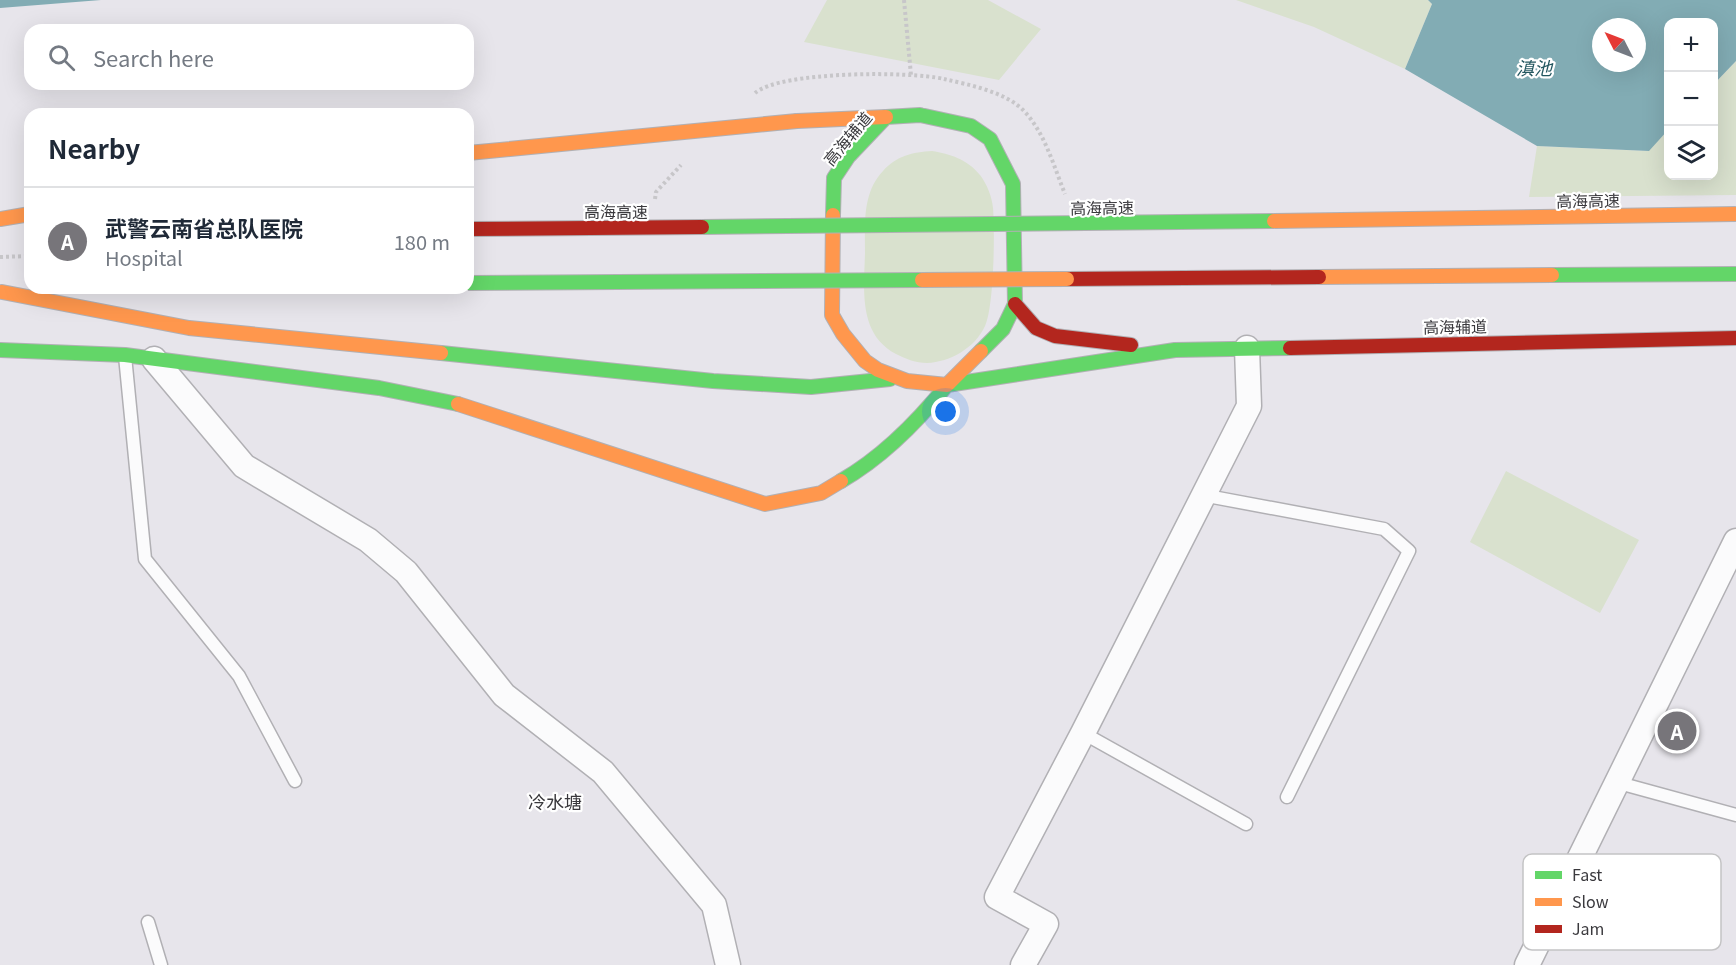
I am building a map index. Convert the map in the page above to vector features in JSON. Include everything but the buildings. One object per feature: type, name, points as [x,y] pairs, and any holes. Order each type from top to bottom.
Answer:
[{"type":"main road","name":"高海辅道","points":[[947,385],[1003,329],[1015,304],[1013,184],[990,139],[971,126],[920,115],[886,117],[848,158],[834,178],[832,315],[858,354],[873,369],[890,379],[916,384],[947,385],[1175,350],[1736,338]]},
{"type":"main road","points":[[474,152],[797,121],[886,117]]},
{"type":"main road","name":"高海高速","points":[[474,229],[1026,225],[1736,214]]},
{"type":"main road","points":[[0,219],[24,215]]},
{"type":"main road","points":[[0,228],[24,228]]},
{"type":"main road","points":[[474,283],[1736,274]]},
{"type":"main road","points":[[1,292],[24,291]]},
{"type":"main road","points":[[1,292],[189,327],[404,350],[746,383],[811,387],[890,379]]},
{"type":"main road","name":"高海辅道","points":[[1015,304],[1036,328],[1055,336],[1175,350]]},
{"type":"main road","points":[[0,350],[125,355],[379,388],[472,407],[765,504],[821,493],[857,472],[926,411],[947,385]]},
{"type":"street","points":[[1023,965],[1046,924],[997,897],[1083,734],[1249,406],[1247,348]]},
{"type":"street","points":[[154,359],[244,466],[368,540],[406,572],[504,695],[603,772],[714,905],[728,965]]},
{"type":"street","points":[[1583,854],[1736,541]]},
{"type":"street","points":[[1527,965],[1535,950]]},
{"type":"lane","points":[[125,355],[145,559],[239,676],[295,781]]},
{"type":"lane","points":[[1202,495],[1383,529],[1409,551],[1287,797]]},
{"type":"lane","points":[[1083,734],[1246,824]]},
{"type":"lane","points":[[1619,783],[1736,815]]},
{"type":"lane","points":[[148,922],[161,965]]},
{"type":"path","points":[[904,0],[911,75]]},
{"type":"path","points":[[0,257],[24,256]]},
{"type":"green space","points":[[827,0],[988,0],[1041,29],[999,80],[804,42]]},
{"type":"green space","points":[[1236,0],[1428,0],[1432,4],[1405,69],[1314,27]]},
{"type":"green space","points":[[1736,61],[1736,195],[1529,197],[1537,146],[1648,151],[1664,134],[1664,180],[1718,180],[1718,80]]},
{"type":"green space","points":[[932,151],[964,161],[983,179],[992,204],[994,250],[988,316],[981,334],[953,357],[927,363],[896,354],[875,335],[869,323],[864,296],[865,231],[866,210],[871,189],[883,171],[893,162],[905,156]]},
{"type":"green space","points":[[1506,471],[1639,540],[1600,613],[1470,542]]},
{"type":"water","points":[[0,0],[101,0],[0,8]]},
{"type":"water","name":"滇池","points":[[1428,0],[1736,0],[1736,61],[1718,80],[1718,18],[1664,18],[1664,134],[1649,151],[1537,146],[1405,69],[1432,4]]},
{"type":"traffic: fast","points":[[920,115],[971,126],[990,139],[1013,184],[1015,304],[1003,329],[981,351]]},
{"type":"traffic: fast","points":[[833,215],[834,178],[848,157],[886,117],[920,115]]},
{"type":"traffic: fast","points":[[702,227],[1274,221]]},
{"type":"traffic: fast","points":[[1552,275],[1736,274]]},
{"type":"traffic: fast","points":[[474,283],[922,280]]},
{"type":"traffic: fast","points":[[841,481],[856,472],[898,438],[947,385],[1175,350],[1290,348]]},
{"type":"traffic: fast","points":[[0,350],[125,355],[379,388],[458,404]]},
{"type":"traffic: fast","points":[[441,353],[713,381],[811,387],[890,379]]},
{"type":"traffic: slow","points":[[797,121],[886,117]]},
{"type":"traffic: slow","points":[[474,152],[797,121]]},
{"type":"traffic: slow","points":[[1274,221],[1736,214]]},
{"type":"traffic: slow","points":[[0,219],[24,215]]},
{"type":"traffic: slow","points":[[833,215],[832,315],[843,334],[865,361],[878,370],[907,381],[947,385],[981,351]]},
{"type":"traffic: slow","points":[[1319,277],[1552,275]]},
{"type":"traffic: slow","points":[[922,280],[1067,279]]},
{"type":"traffic: slow","points":[[2,292],[189,328],[441,353]]},
{"type":"traffic: slow","points":[[458,404],[765,504],[821,493],[841,481]]},
{"type":"traffic: jam","points":[[474,229],[702,227]]},
{"type":"traffic: jam","points":[[1067,279],[1319,277]]},
{"type":"traffic: jam","points":[[1015,304],[1036,328],[1055,336],[1131,345]]},
{"type":"traffic: jam","points":[[1290,348],[1736,338]]},
{"type":"place","name":"武警云南省总队医院","points":[[1677,731]]},
{"type":"district","name":"冷水塘","points":[[555,801]]}]
